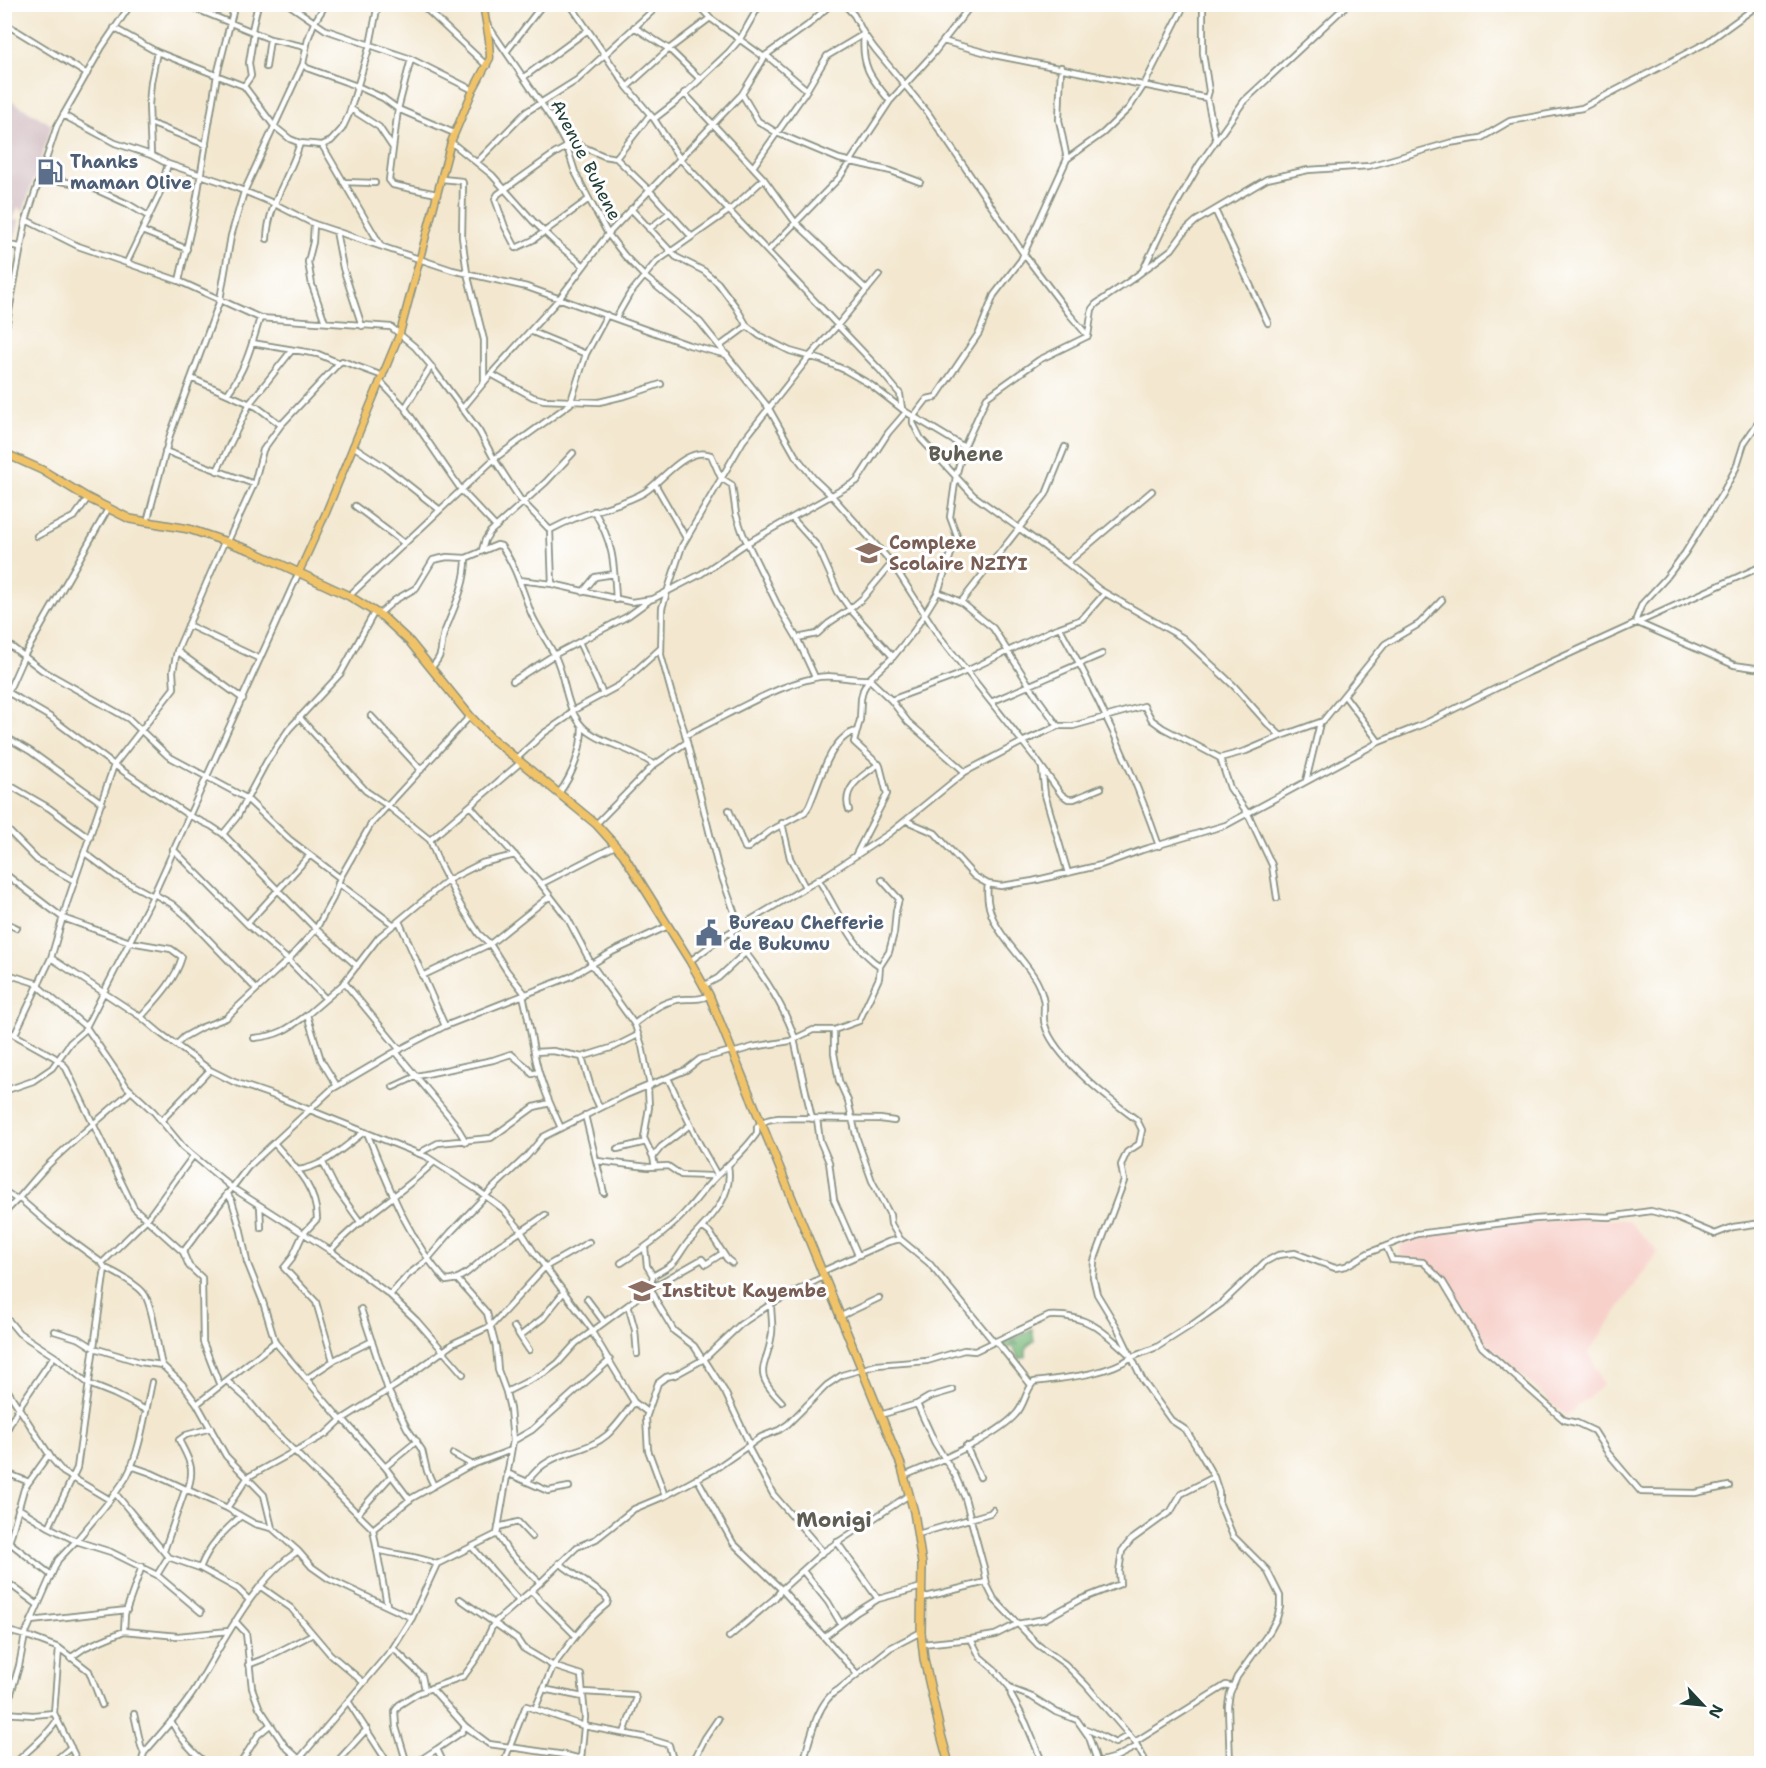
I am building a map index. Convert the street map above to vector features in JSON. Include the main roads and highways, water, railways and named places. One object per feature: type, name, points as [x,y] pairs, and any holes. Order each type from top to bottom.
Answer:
[{"type":"highway","points":[[4,453],[42,470],[88,498],[130,519],[189,529],[227,541],[299,572],[349,596],[377,613],[410,642],[470,716],[518,761],[596,824],[623,855],[690,961],[708,995],[898,1456],[918,1534],[922,1564],[922,1644],[949,1764]]},
{"type":"main road","points":[[299,572],[400,333],[451,142],[473,90],[487,66],[490,50],[483,4]]},
{"type":"place","name":"Thanks maman Olive","points":[[50,172]]},
{"type":"place","name":"Complexe Scolaire NZIYI","points":[[869,553]]},
{"type":"place","name":"Bureau Chefferie de Bukumu","points":[[709,933]]},
{"type":"place","name":"Institut Kayembe","points":[[642,1291]]},
{"type":"district","name":"Buhene","points":[[966,454]]},
{"type":"district","name":"Monigi","points":[[834,1520]]}]
